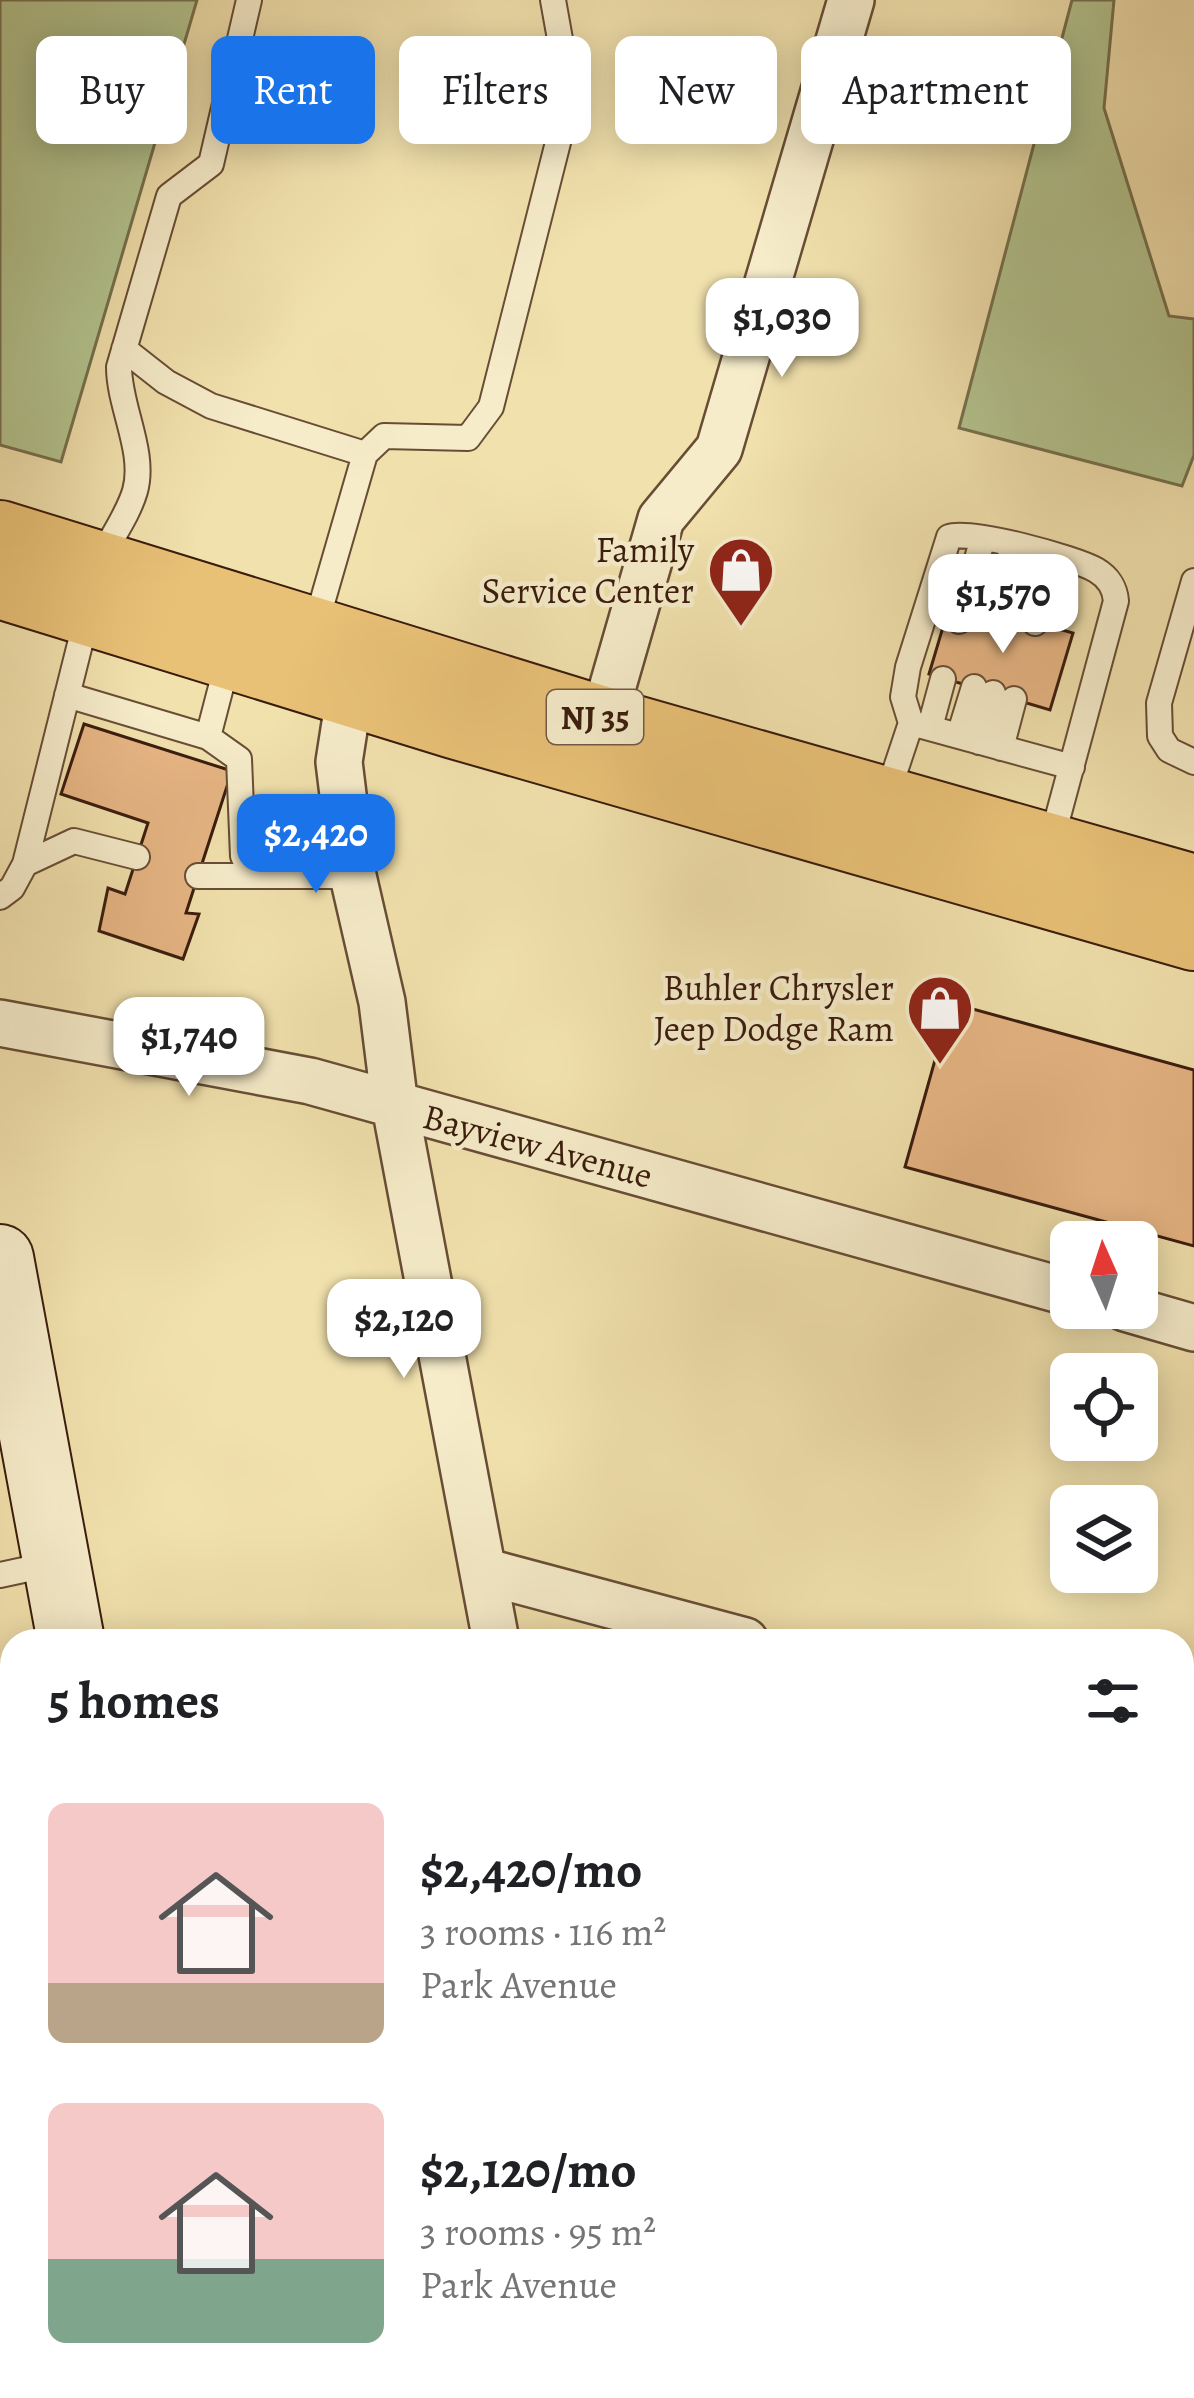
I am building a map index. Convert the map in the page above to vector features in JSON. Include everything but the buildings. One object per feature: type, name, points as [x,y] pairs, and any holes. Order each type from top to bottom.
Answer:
[{"type":"highway","name":"NJ 35","points":[[0,534],[47,597],[515,743],[1191,895]]},
{"type":"highway","name":"NJ 35","points":[[47,597],[314,629],[603,720],[1049,848],[1191,895]]},
{"type":"main road","points":[[0,1258],[29,1569],[64,1629]]},
{"type":"street","points":[[603,720],[662,519],[719,448],[851,0]]},
{"type":"street","points":[[350,691],[339,762],[353,876],[382,1002],[395,1106],[494,1629]]},
{"type":"street","name":"Bayview Avenue","points":[[0,1023],[310,1081],[1050,1286]]},
{"type":"street","points":[[1158,1318],[1194,1328]]},
{"type":"street","points":[[483,1571],[700,1629]]},
{"type":"lane","points":[[0,897],[12,888],[25,864],[68,695],[47,597],[134,492],[137,473],[118,393],[124,349],[169,196],[211,164],[249,0]]},
{"type":"lane","points":[[314,629],[364,454],[384,436],[469,438],[491,407],[570,95],[553,0]]},
{"type":"lane","points":[[124,349],[166,382],[211,406],[364,454]]},
{"type":"lane","points":[[1049,848],[1072,767],[1116,593],[1097,571],[958,534],[943,545],[903,697],[921,725],[1072,767]]},
{"type":"lane","points":[[959,621],[983,538]]},
{"type":"lane","points":[[1033,551],[1015,617],[1033,551]]},
{"type":"lane","points":[[1194,581],[1157,722],[1169,749],[1194,762]]},
{"type":"lane","points":[[208,737],[230,653]]},
{"type":"lane","points":[[885,800],[943,679]]},
{"type":"lane","points":[[980,742],[994,693],[980,742]]},
{"type":"lane","points":[[68,695],[208,737],[239,759],[243,856],[253,876]]},
{"type":"lane","points":[[25,864],[74,841],[137,856]]},
{"type":"lane","points":[[197,876],[353,876]]},
{"type":"green space","points":[[0,0],[197,0],[186,36],[36,36],[36,144],[155,144],[61,462],[0,445]]},
{"type":"green space","points":[[1072,0],[1114,0],[1104,108],[1169,316],[1194,319],[1194,455],[1182,486],[959,428],[1034,144],[1071,144],[1071,36],[1062,36]]},
{"type":"place","name":"Family Service Center","points":[[741,629]]},
{"type":"place","name":"Buhler Chrysler Jeep Dodge Ram","points":[[940,1067]]}]
